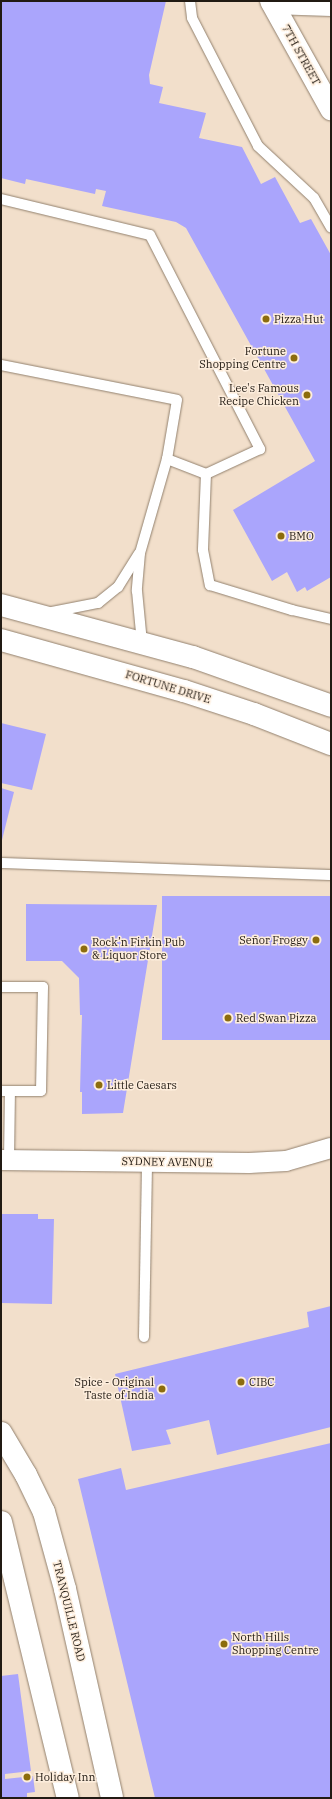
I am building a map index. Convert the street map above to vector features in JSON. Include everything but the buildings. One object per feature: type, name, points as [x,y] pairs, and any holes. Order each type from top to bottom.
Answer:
[{"type":"main road","name":"7TH STREET","points":[[271,2],[331,109]]},
{"type":"main road","points":[[1,605],[142,643],[263,681],[331,706]]},
{"type":"main road","name":"FORTUNE DRIVE","points":[[1,640],[184,692],[254,714],[331,744]]},
{"type":"main road","name":"TRANQUILLE ROAD","points":[[1,1433],[26,1475],[44,1512],[65,1589],[112,1798]]},
{"type":"main road","points":[[1,1522],[68,1798]]},
{"type":"street","points":[[271,2],[331,6]]},
{"type":"street","name":"SYDNEY AVENUE","points":[[5,1160],[256,1163],[286,1160],[331,1148]]},
{"type":"lane","points":[[190,1],[192,18],[258,146],[314,198],[331,228]]},
{"type":"lane","points":[[1,199],[150,235],[260,448],[206,474],[167,459]]},
{"type":"lane","points":[[1,365],[177,400],[167,459],[140,552],[137,590],[142,643]]},
{"type":"lane","points":[[206,474],[202,550],[210,585],[292,610],[331,619]]},
{"type":"lane","points":[[36,614],[68,610],[98,603],[118,588],[140,552]]},
{"type":"lane","points":[[1,863],[331,875]]},
{"type":"lane","points":[[1,987],[43,988],[41,1091],[6,1091],[5,1160]]},
{"type":"lane","points":[[144,1337],[147,1161]]},
{"type":"place","name":"Pizza Hut","points":[[266,319]]},
{"type":"place","name":"Fortune Shopping Centre","points":[[294,358]]},
{"type":"place","name":"Lee's Famous Recipe Chicken","points":[[307,395]]},
{"type":"place","name":"BMO","points":[[281,536]]},
{"type":"place","name":"Señor Froggy","points":[[316,940]]},
{"type":"place","name":"Rock’n Firkin Pub & Liquor Store","points":[[84,949]]},
{"type":"place","name":"Red Swan Pizza","points":[[228,1018]]},
{"type":"place","name":"Little Caesars","points":[[99,1085]]},
{"type":"place","name":"CIBC","points":[[241,1382]]},
{"type":"place","name":"Spice - Original Taste of India","points":[[162,1389]]},
{"type":"place","name":"North Hills Shopping Centre","points":[[224,1644]]},
{"type":"place","name":"Holiday Inn","points":[[27,1777]]}]
